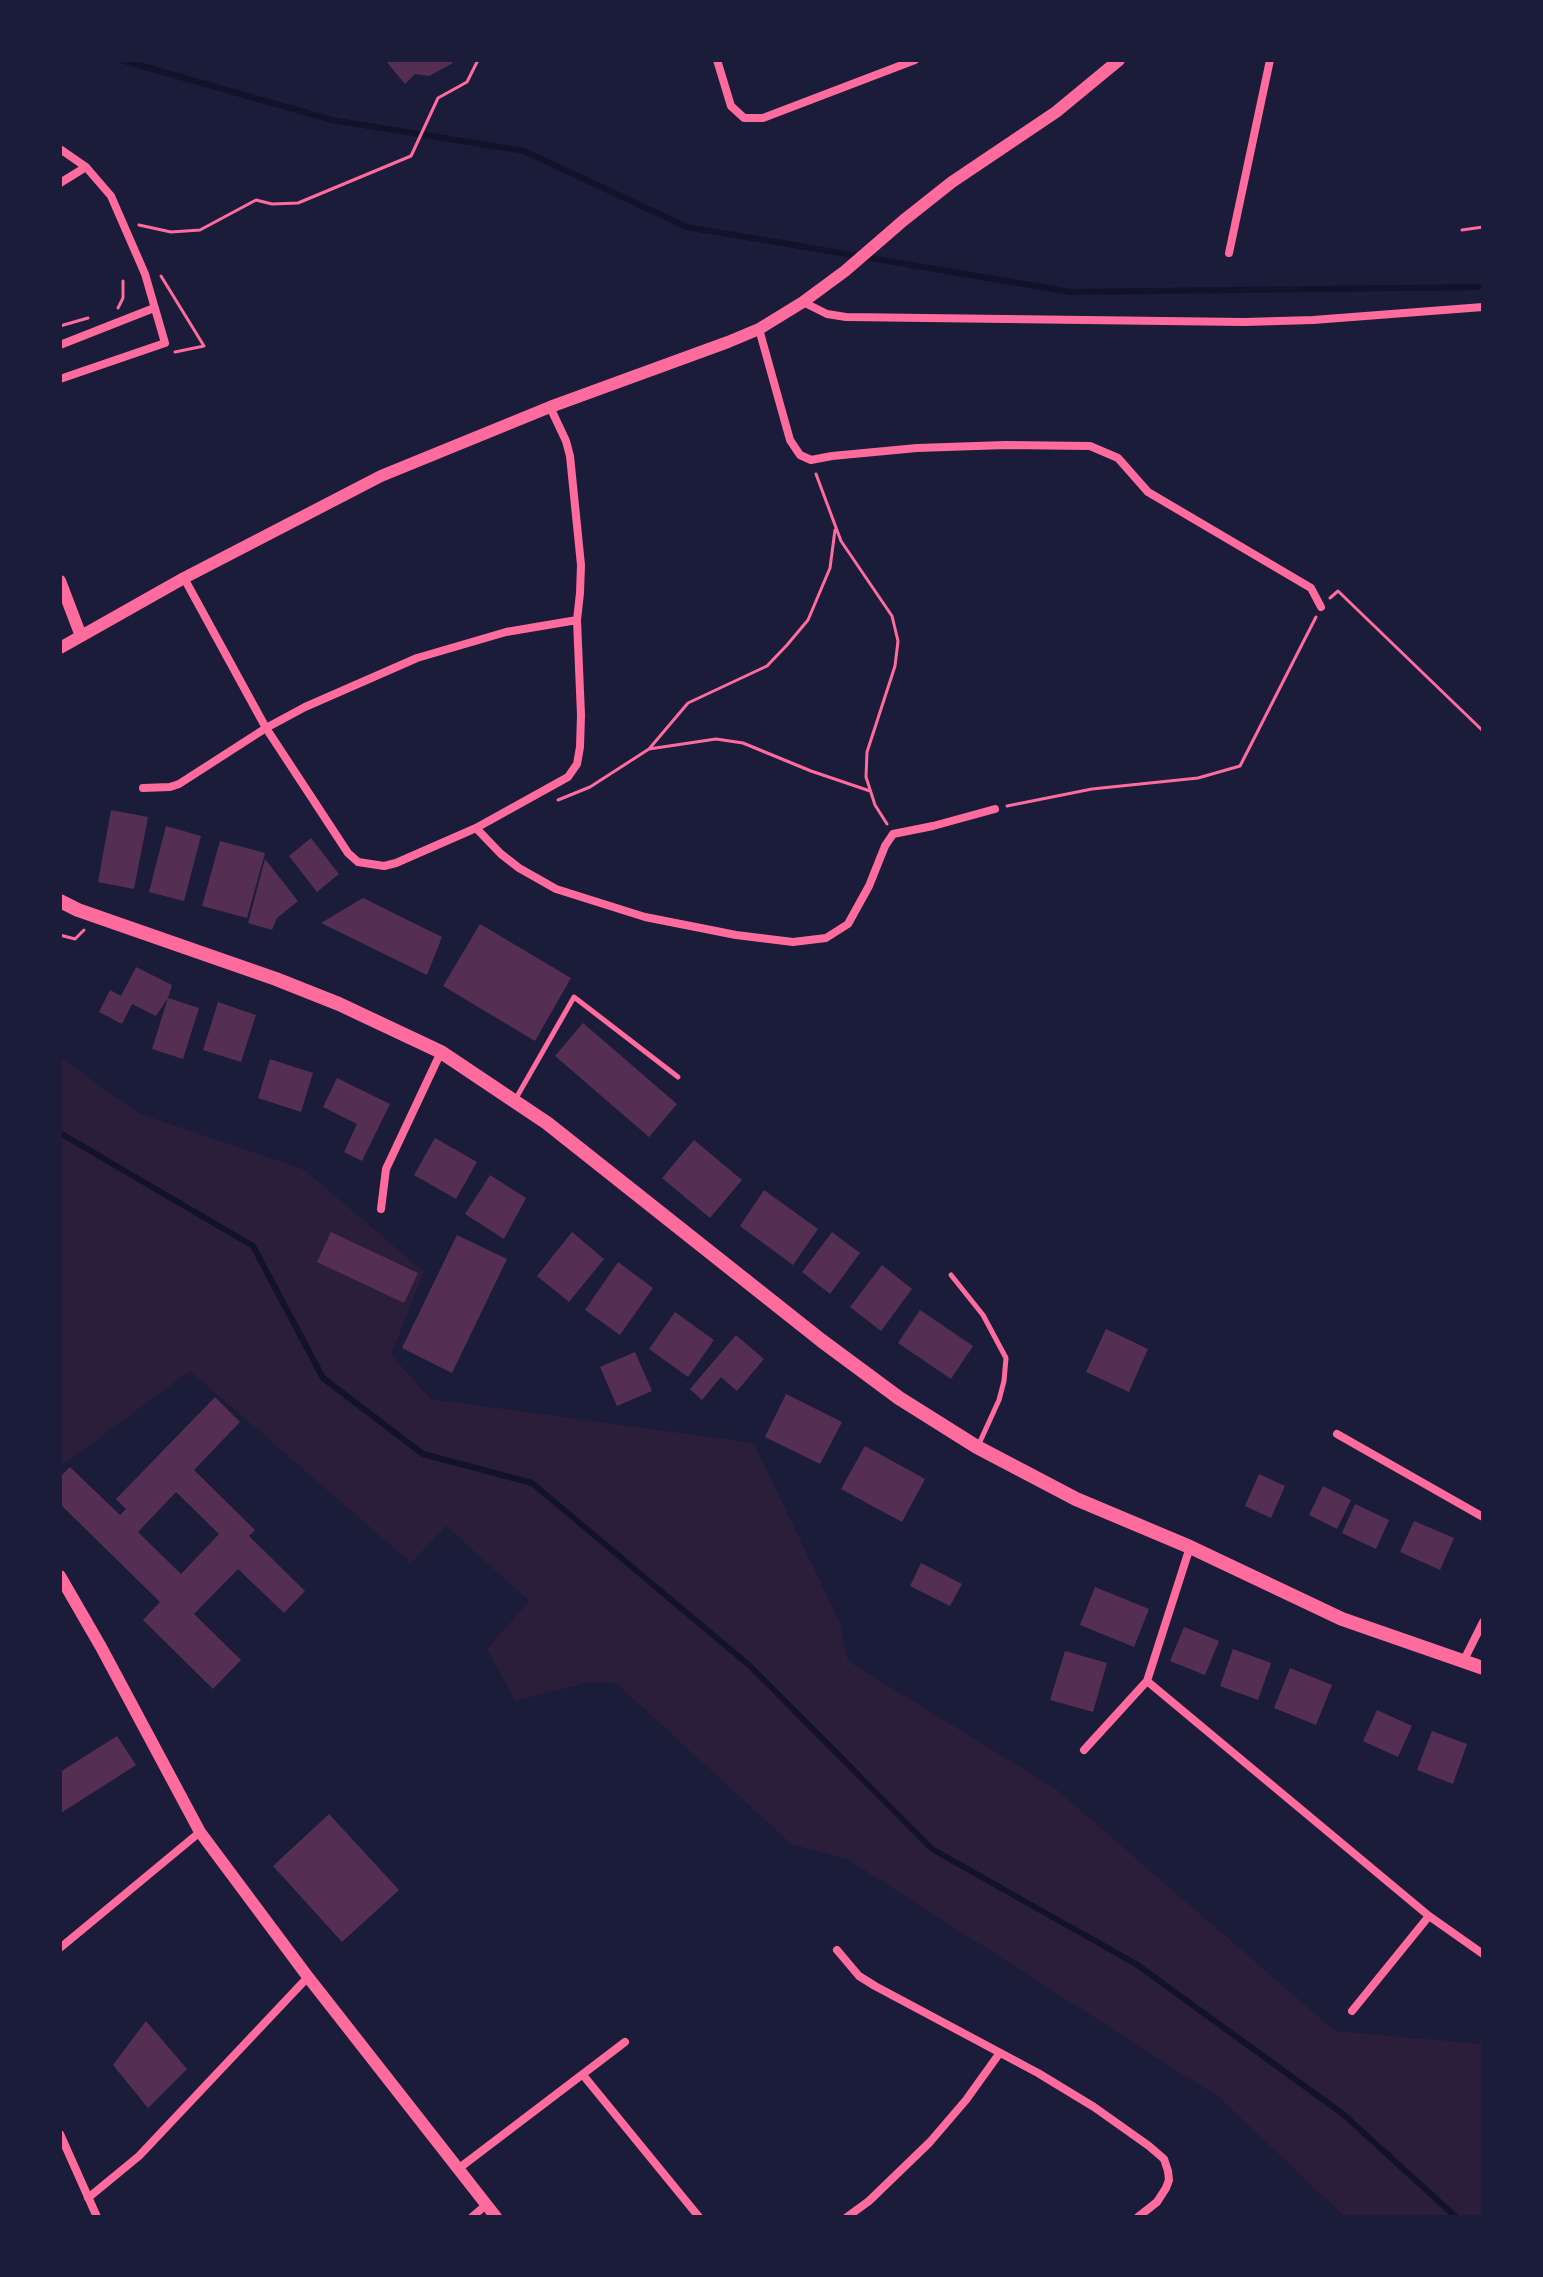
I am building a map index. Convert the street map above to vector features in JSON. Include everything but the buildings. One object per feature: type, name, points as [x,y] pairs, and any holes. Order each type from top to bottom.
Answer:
[{"type":"main road","points":[[60,901],[97,917],[276,979],[339,1004],[441,1052],[560,1132],[822,1341],[899,1398],[977,1447],[1076,1499],[1190,1547],[1342,1619],[1483,1668]]},
{"type":"main road","points":[[60,907],[78,910]]},
{"type":"street","points":[[717,60],[731,106],[744,118],[763,118],[915,60]]},
{"type":"street","points":[[60,648],[184,578],[381,476],[550,407],[759,329],[845,271],[952,182],[1056,112],[1119,60]]},
{"type":"street","points":[[1229,253],[1270,60]]},
{"type":"street","points":[[60,149],[86,167],[111,196],[145,274],[165,343],[60,379]]},
{"type":"street","points":[[60,183],[86,167]]},
{"type":"street","points":[[803,302],[827,314],[846,317],[1228,322],[1313,320],[1483,307]]},
{"type":"street","points":[[60,345],[154,308]]},
{"type":"street","points":[[759,329],[790,440],[800,455],[811,460],[917,448],[1090,446],[1118,458],[1148,492],[1311,588],[1321,607]]},
{"type":"street","points":[[184,578],[266,728],[348,853],[358,862],[372,866],[396,863],[476,828],[568,777],[577,764],[580,747],[577,620],[581,565],[570,456],[550,407]]},
{"type":"street","points":[[60,581],[81,636]]},
{"type":"street","points":[[143,788],[179,784],[266,728],[305,707],[417,658],[506,632],[577,620]]},
{"type":"street","points":[[476,828],[519,868],[556,889],[645,917],[736,935],[793,942],[826,938],[848,924],[893,834],[995,809]]},
{"type":"street","points":[[381,1209],[386,1169],[441,1052]]},
{"type":"street","points":[[1337,1434],[1483,1517]]},
{"type":"street","points":[[1084,1750],[1147,1681],[1190,1547]]},
{"type":"street","points":[[60,1576],[64,1594],[200,1832],[308,1977],[496,2217]]},
{"type":"street","points":[[1464,1660],[1483,1622]]},
{"type":"street","points":[[1147,1681],[1429,1916],[1483,1954]]},
{"type":"street","points":[[60,1948],[200,1832]]},
{"type":"street","points":[[1352,2011],[1429,1916]]},
{"type":"street","points":[[837,1950],[859,1976],[1038,2073],[1094,2107],[1164,2159],[1168,2171],[1166,2188],[1157,2202],[1138,2217]]},
{"type":"street","points":[[88,2198],[139,2156],[308,1977]]},
{"type":"street","points":[[458,2169],[625,2042]]},
{"type":"street","points":[[847,2217],[879,2192],[930,2142],[966,2100],[999,2054]]},
{"type":"street","points":[[583,2075],[699,2217]]},
{"type":"street","points":[[60,2134],[97,2217]]},
{"type":"street","points":[[472,2217],[486,2205]]},
{"type":"lane","points":[[515,1101],[574,997],[678,1077]]},
{"type":"lane","points":[[951,1275],[983,1315],[1006,1358],[999,1400],[977,1447]]},
{"type":"path","points":[[122,222],[171,232],[200,230],[256,200],[272,204],[298,203],[411,156],[438,98],[467,82],[478,60]]},
{"type":"path","points":[[1462,230],[1483,227]]},
{"type":"path","points":[[159,273],[204,346],[165,354]]},
{"type":"path","points":[[117,310],[123,298],[123,281]]},
{"type":"path","points":[[60,326],[88,318]]},
{"type":"path","points":[[811,460],[841,541],[892,616],[898,641],[895,666],[867,752],[866,777],[875,805],[893,834]]},
{"type":"path","points":[[522,804],[540,805],[590,787],[649,749],[688,703],[767,666],[808,620],[830,568],[835,527]]},
{"type":"path","points":[[995,809],[1092,789],[1198,778],[1240,766],[1321,607],[1338,591],[1483,731]]},
{"type":"path","points":[[649,749],[716,739],[743,743],[870,791]]},
{"type":"path","points":[[60,935],[75,939],[97,917]]},
{"type":"shaded area","points":[[60,1057],[138,1113],[305,1170],[424,1272],[391,1355],[431,1399],[754,1443],[840,1623],[848,1661],[1056,1789],[1335,2031],[1483,2044],[1483,2217],[1345,2217],[1220,2098],[847,1859],[791,1844],[616,1683],[590,1682],[515,1701],[487,1649],[529,1601],[446,1526],[411,1563],[190,1371],[60,1467]]},
{"type":"waterway","points":[[121,60],[332,120],[524,151],[687,227],[1071,292],[1483,287]]},
{"type":"waterway","points":[[60,1133],[253,1246],[323,1378],[423,1454],[532,1483],[750,1666],[932,1849],[1136,1964],[1343,2114],[1456,2217]]}]
